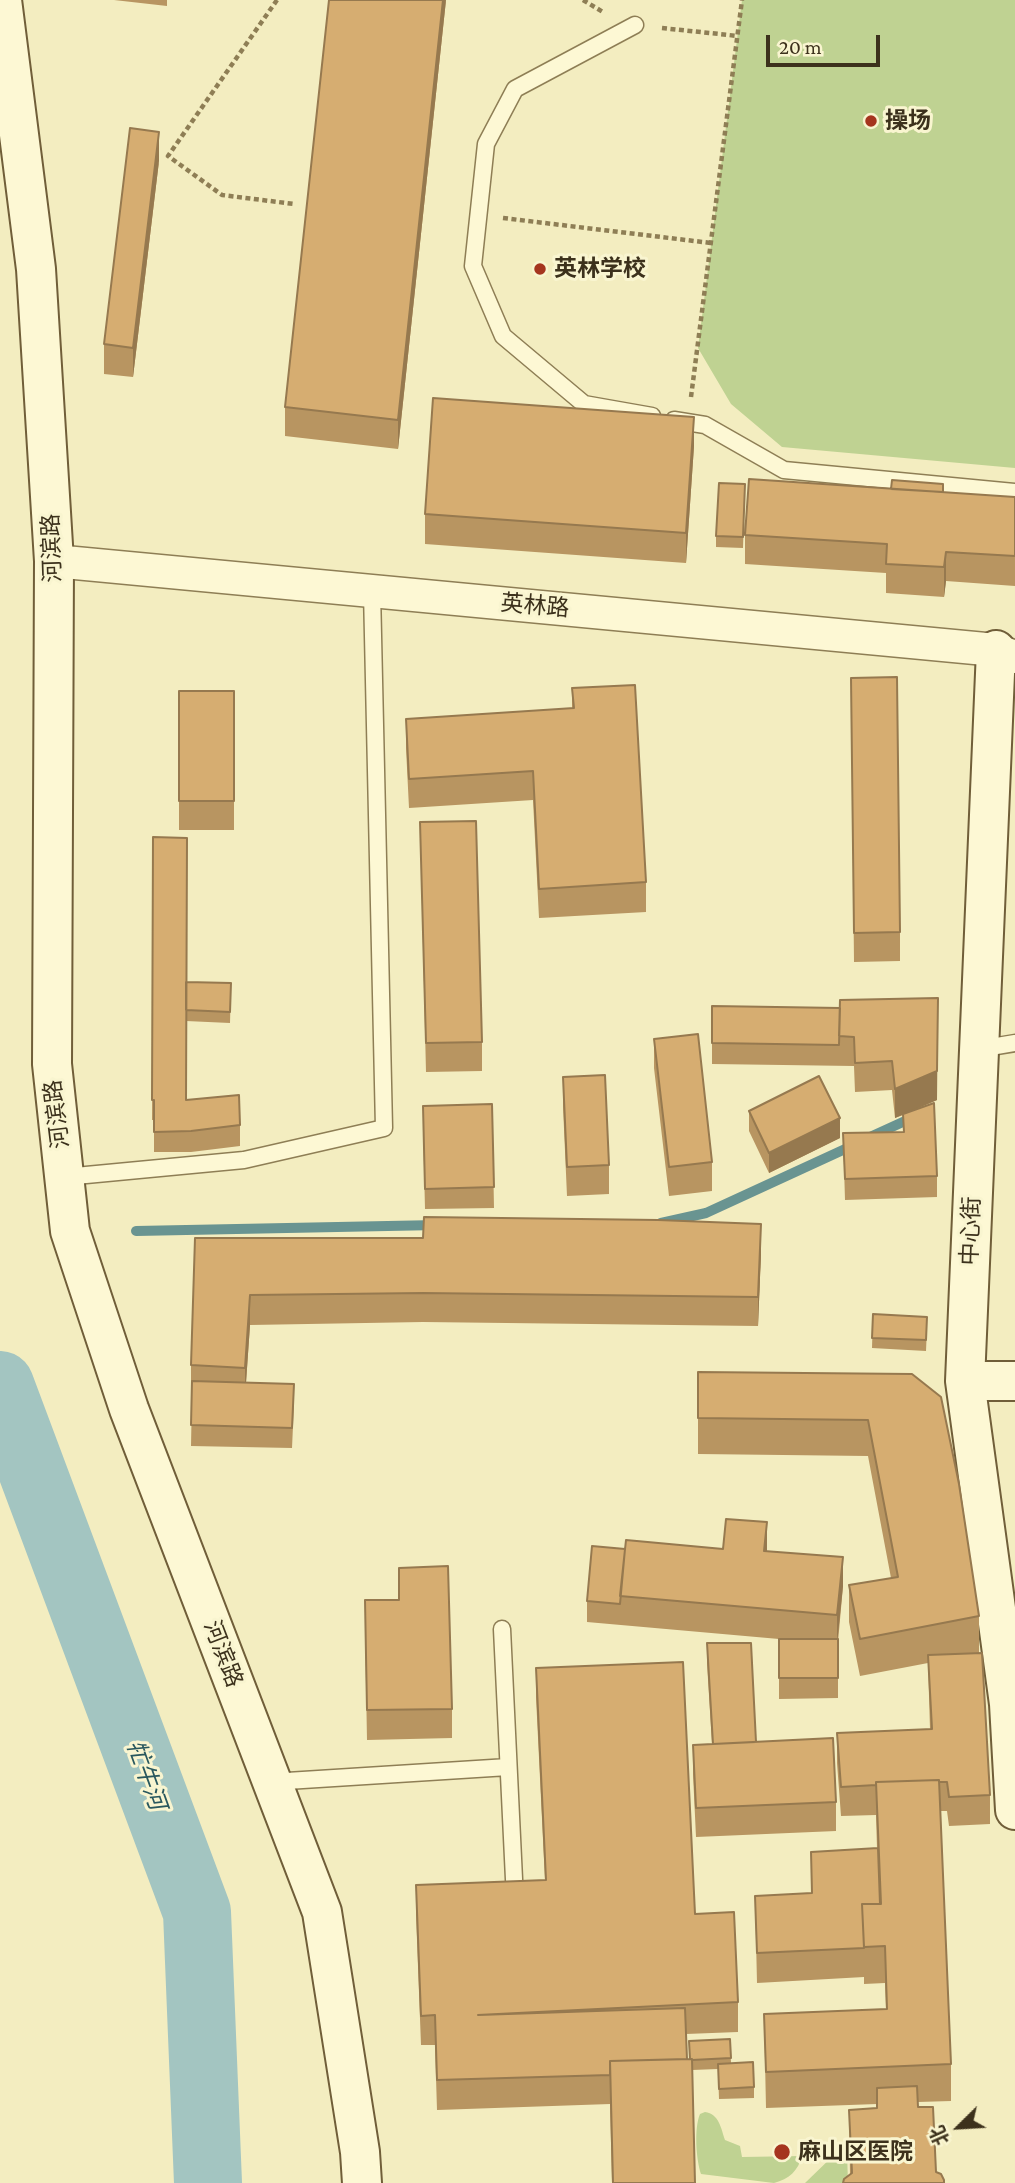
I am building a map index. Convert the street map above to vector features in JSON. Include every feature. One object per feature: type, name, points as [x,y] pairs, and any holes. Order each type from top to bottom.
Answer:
[{"type":"main road","name":"河滨路","points":[[2,0],[36,269],[54,561],[52,1064],[70,1231],[129,1409],[322,1912],[360,2152],[362,2183]]},
{"type":"main road","name":"中心街","points":[[1006,653],[997,1046],[965,1381],[1012,1708],[1015,1810]]},
{"type":"main road","points":[[965,1381],[1015,1381]]},
{"type":"street","name":"英林路","points":[[54,561],[1006,653]]},
{"type":"lane","points":[[635,26],[515,89],[486,144],[473,267],[503,336],[584,404],[705,425],[784,470],[1015,492]]},
{"type":"lane","points":[[65,1177],[244,1160],[384,1128],[372,591]]},
{"type":"lane","points":[[502,1629],[515,1903]]},
{"type":"lane","points":[[271,1782],[509,1768]]},
{"type":"path","points":[[276,0],[168,156],[222,195],[294,204]]},
{"type":"path","points":[[688,422],[742,0]]},
{"type":"path","points":[[479,215],[711,243]]},
{"type":"green space","name":"操场","points":[[742,0],[1015,0],[1015,468],[782,447],[731,404],[698,348]]},
{"type":"green space","points":[[710,2113],[721,2126],[725,2140],[740,2146],[742,2157],[802,2156],[798,2166],[788,2177],[774,2183],[701,2174],[696,2135],[700,2114]]},
{"type":"green space","points":[[847,2152],[848,2183],[805,2183],[836,2153]]},
{"type":"building","points":[[329,0],[443,0],[398,420],[285,407]]},
{"type":"building","points":[[130,128],[159,132],[133,348],[104,344]]},
{"type":"building","points":[[433,398],[694,417],[686,533],[425,514]]},
{"type":"building","points":[[749,479],[1015,497],[1015,556],[946,552],[944,567],[886,564],[887,544],[745,535]]},
{"type":"building","points":[[892,480],[943,484],[943,492],[891,489]]},
{"type":"building","points":[[719,483],[745,484],[743,537],[716,536]]},
{"type":"building","points":[[897,677],[900,932],[854,933],[851,678]]},
{"type":"building","points":[[635,685],[646,882],[539,889],[533,771],[409,779],[406,719],[574,708],[572,688]]},
{"type":"building","points":[[179,691],[234,691],[234,801],[179,801]]},
{"type":"building","points":[[476,821],[482,1042],[426,1043],[420,822]]},
{"type":"building","points":[[153,837],[187,838],[186,1100],[239,1095],[240,1125],[154,1132]]},
{"type":"building","points":[[186,982],[231,983],[230,1012],[186,1010]]},
{"type":"building","points":[[938,998],[937,1071],[895,1089],[892,1061],[855,1063],[854,1037],[839,1036],[840,1000]]},
{"type":"building","points":[[712,1006],[840,1008],[839,1045],[712,1043]]},
{"type":"building","points":[[698,1034],[712,1162],[669,1167],[654,1039]]},
{"type":"building","points":[[605,1075],[609,1165],[567,1167],[563,1077]]},
{"type":"building","points":[[819,1076],[840,1118],[769,1153],[749,1111]]},
{"type":"building","points":[[934,1103],[937,1176],[845,1179],[843,1133],[904,1132],[903,1114]]},
{"type":"building","points":[[492,1104],[494,1187],[425,1189],[423,1106]]},
{"type":"building","points":[[424,1217],[761,1224],[758,1297],[423,1293],[250,1295],[245,1368],[191,1365],[195,1238],[423,1238]]},
{"type":"building","points":[[873,1314],[927,1317],[926,1340],[872,1338]]},
{"type":"building","points":[[698,1372],[912,1374],[941,1397],[959,1484],[979,1616],[860,1639],[849,1585],[898,1577],[868,1420],[698,1418]]},
{"type":"building","points":[[192,1381],[294,1384],[292,1428],[191,1425]]},
{"type":"building","points":[[726,1519],[767,1522],[764,1551],[843,1557],[837,1615],[620,1596],[626,1540],[723,1549]]},
{"type":"building","points":[[592,1546],[625,1549],[620,1604],[587,1601]]},
{"type":"building","points":[[448,1566],[452,1709],[367,1710],[365,1600],[399,1600],[399,1568]]},
{"type":"building","points":[[779,1639],[838,1639],[838,1678],[779,1678]]},
{"type":"building","points":[[707,1643],[751,1643],[756,1742],[713,1744]]},
{"type":"building","points":[[982,1653],[990,1795],[949,1797],[947,1782],[939,1780],[876,1782],[876,1785],[841,1787],[837,1733],[932,1729],[928,1655]]},
{"type":"building","points":[[683,1662],[695,1914],[734,1912],[738,2002],[478,2015],[685,2008],[687,2059],[610,2061],[610,2075],[437,2080],[435,2015],[421,2016],[416,1885],[546,1880],[536,1668]]},
{"type":"building","points":[[833,1738],[836,1802],[696,1808],[693,1745]]},
{"type":"building","points":[[939,1780],[951,2064],[766,2072],[764,2014],[887,2009],[885,1946],[864,1947],[862,1904],[881,1904],[876,1782]]},
{"type":"building","points":[[878,1848],[880,1904],[862,1904],[864,1948],[757,1953],[755,1896],[812,1893],[811,1852]]},
{"type":"building","points":[[730,2039],[731,2058],[690,2059],[689,2041]]},
{"type":"building","points":[[692,2059],[695,2183],[613,2183],[610,2061]]},
{"type":"building","points":[[753,2062],[754,2087],[719,2089],[718,2064]]},
{"type":"building","points":[[917,2086],[918,2107],[933,2107],[936,2172],[941,2174],[944,2183],[843,2183],[852,2173],[849,2110],[877,2108],[877,2088]]},
{"type":"waterway","points":[[870,1137],[916,1116]]},
{"type":"waterway","points":[[661,1223],[706,1213],[856,1144]]},
{"type":"waterway","points":[[136,1231],[438,1225]]},
{"type":"waterway","name":"牤牛河","points":[[0,1385],[197,1912],[208,2183]]},
{"type":"place","name":"操场","points":[[871,121]]},
{"type":"place","name":"英林学校","points":[[540,269]]},
{"type":"place","name":"麻山区医院","points":[[782,2152]]}]
